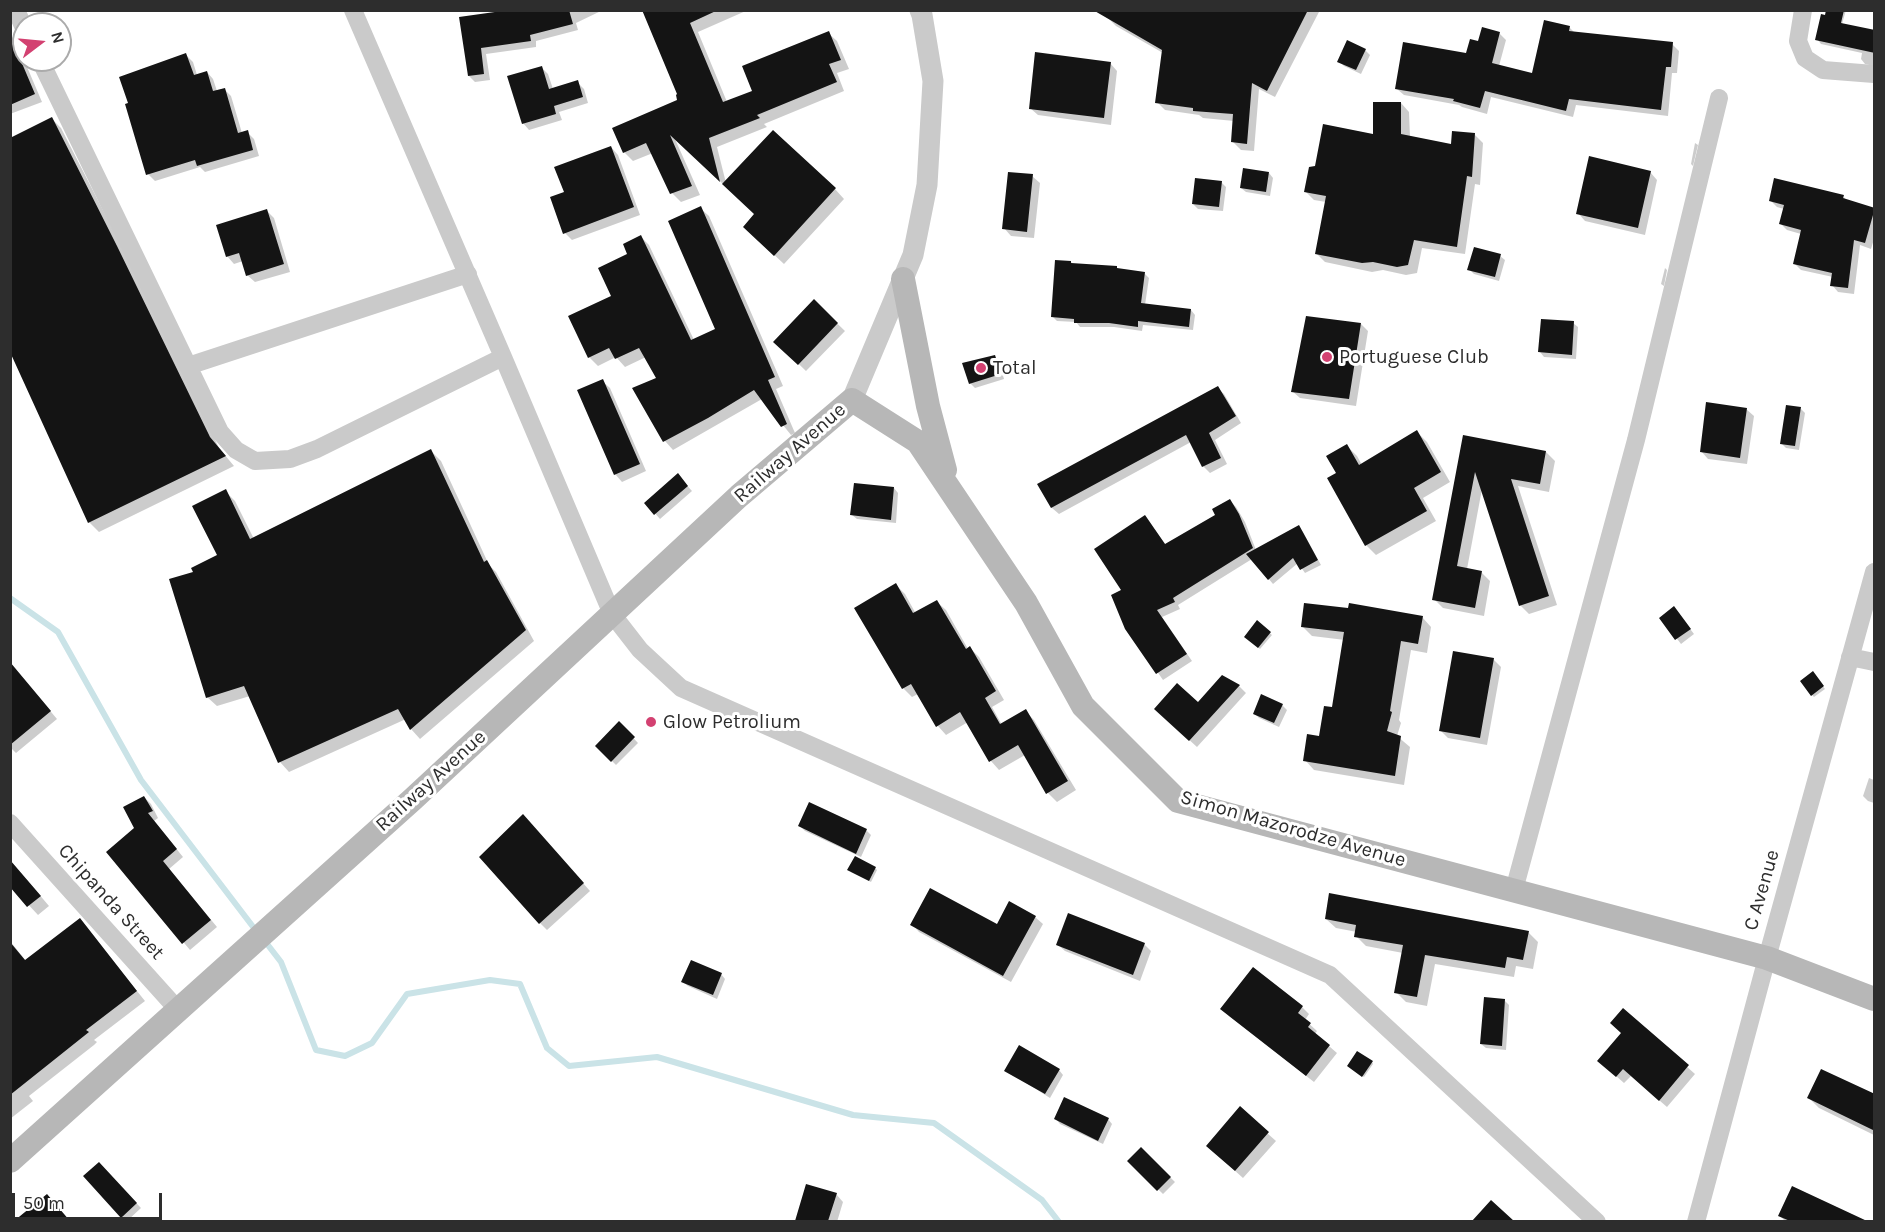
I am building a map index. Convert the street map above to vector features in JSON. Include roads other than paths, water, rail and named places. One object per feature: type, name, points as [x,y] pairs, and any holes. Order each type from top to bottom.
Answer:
[{"type":"main road","points":[[903,279],[928,406],[949,487]]},
{"type":"main road","name":"Simon Mazorodze Avenue","points":[[852,400],[918,442],[1026,603],[1083,706],[1178,801],[1767,958],[1875,999]]},
{"type":"main road","name":"Railway Avenue","points":[[10,1161],[233,962],[739,496],[852,400]]},
{"type":"street","points":[[353,10],[612,614],[640,650],[681,688],[1330,975],[1597,1221]]},
{"type":"street","points":[[1803,10],[1798,41],[1805,58],[1823,70],[1875,74]]},
{"type":"street","points":[[852,400],[913,255],[927,185],[933,81],[924,12]]},
{"type":"street","points":[[46,72],[220,432],[236,450],[255,461],[290,459],[317,449],[503,357]]},
{"type":"street","points":[[1514,890],[1636,440],[1719,98]]},
{"type":"street","points":[[188,366],[468,274]]},
{"type":"street","name":"C Avenue","points":[[1696,1221],[1875,572]]},
{"type":"street","points":[[1850,657],[1875,662]]},
{"type":"street","name":"Chipanda Street","points":[[10,823],[179,1011]]},
{"type":"waterway","points":[[10,598],[58,632],[141,780],[257,932]]},
{"type":"waterway","points":[[264,940],[281,962],[316,1050],[345,1056],[372,1043],[407,994],[490,980],[520,984],[547,1048],[569,1066],[657,1057],[853,1115],[934,1123],[1042,1200],[1059,1222]]},
{"type":"place","name":"Portuguese Club","points":[[1327,357]]},
{"type":"place","name":"Total","points":[[981,368]]},
{"type":"place","name":"Glow Petrolium","points":[[651,722]]}]
